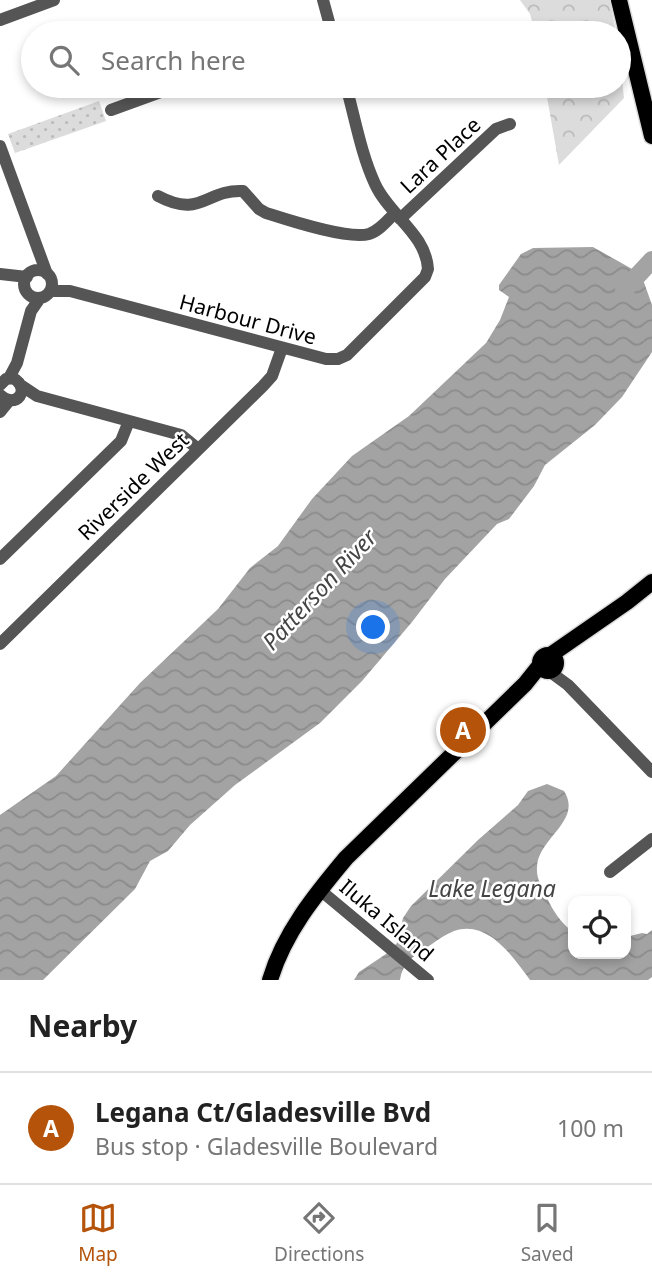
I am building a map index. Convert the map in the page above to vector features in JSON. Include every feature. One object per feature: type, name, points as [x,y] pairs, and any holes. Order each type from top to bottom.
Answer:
[{"type":"main road","points":[[619,0],[624,21]]},
{"type":"main road","points":[[631,48],[652,136]]},
{"type":"main road","points":[[270,980],[286,940],[320,890],[354,850],[570,643],[652,582]]},
{"type":"street","points":[[0,20],[54,0]]},
{"type":"street","points":[[323,0],[329,21]]},
{"type":"street","points":[[111,110],[144,98]]},
{"type":"street","name":"Harbour Drive","points":[[3,275],[282,348],[331,360],[341,359],[425,277],[428,266],[417,238],[378,191],[372,177],[353,98]]},
{"type":"street","name":"Lara Place","points":[[158,196],[175,204],[188,206],[231,191],[243,191],[258,209],[265,213],[344,233],[369,234],[397,216],[496,128],[510,124]]},
{"type":"street","points":[[0,146],[39,252],[38,284],[17,363],[0,412]]},
{"type":"street","name":"Riverside West","points":[[0,644],[267,382],[275,370],[282,348]]},
{"type":"street","points":[[9,387],[181,435],[198,449]]},
{"type":"street","points":[[0,559],[121,441],[129,421]]},
{"type":"street","points":[[550,665],[652,772]]},
{"type":"street","points":[[610,872],[652,839]]},
{"type":"street","name":"Iluka Island","points":[[320,890],[428,980]]},
{"type":"green space","points":[[520,0],[610,0],[614,21],[532,21]]},
{"type":"green space","points":[[547,98],[624,98],[559,165]]},
{"type":"green space","points":[[99,101],[106,121],[15,153],[8,134]]},
{"type":"water","points":[[593,247],[641,274],[652,305],[652,352],[622,397],[595,425],[545,465],[534,486],[509,519],[497,524],[445,579],[362,681],[320,723],[235,785],[190,825],[168,851],[150,861],[135,889],[43,980],[0,980],[0,815],[56,776],[140,683],[218,609],[250,568],[278,546],[312,499],[352,456],[409,416],[486,343],[500,320],[509,297],[499,290],[499,285],[521,254],[533,248]]},
{"type":"water","name":"Lake Legana","points":[[547,784],[564,791],[568,802],[564,821],[539,857],[537,875],[555,912],[568,928],[568,959],[631,959],[631,936],[647,934],[652,930],[652,977],[648,980],[530,980],[498,942],[478,930],[466,929],[450,933],[417,954],[406,965],[400,980],[354,980],[359,972],[397,943],[403,918],[411,906],[518,805],[528,791]]},
{"type":"waterway","name":"Patterson River","points":[[624,290],[652,260]]},
{"type":"place","name":"Legana Ct/Gladesville Bvd","points":[[463,730]]}]
